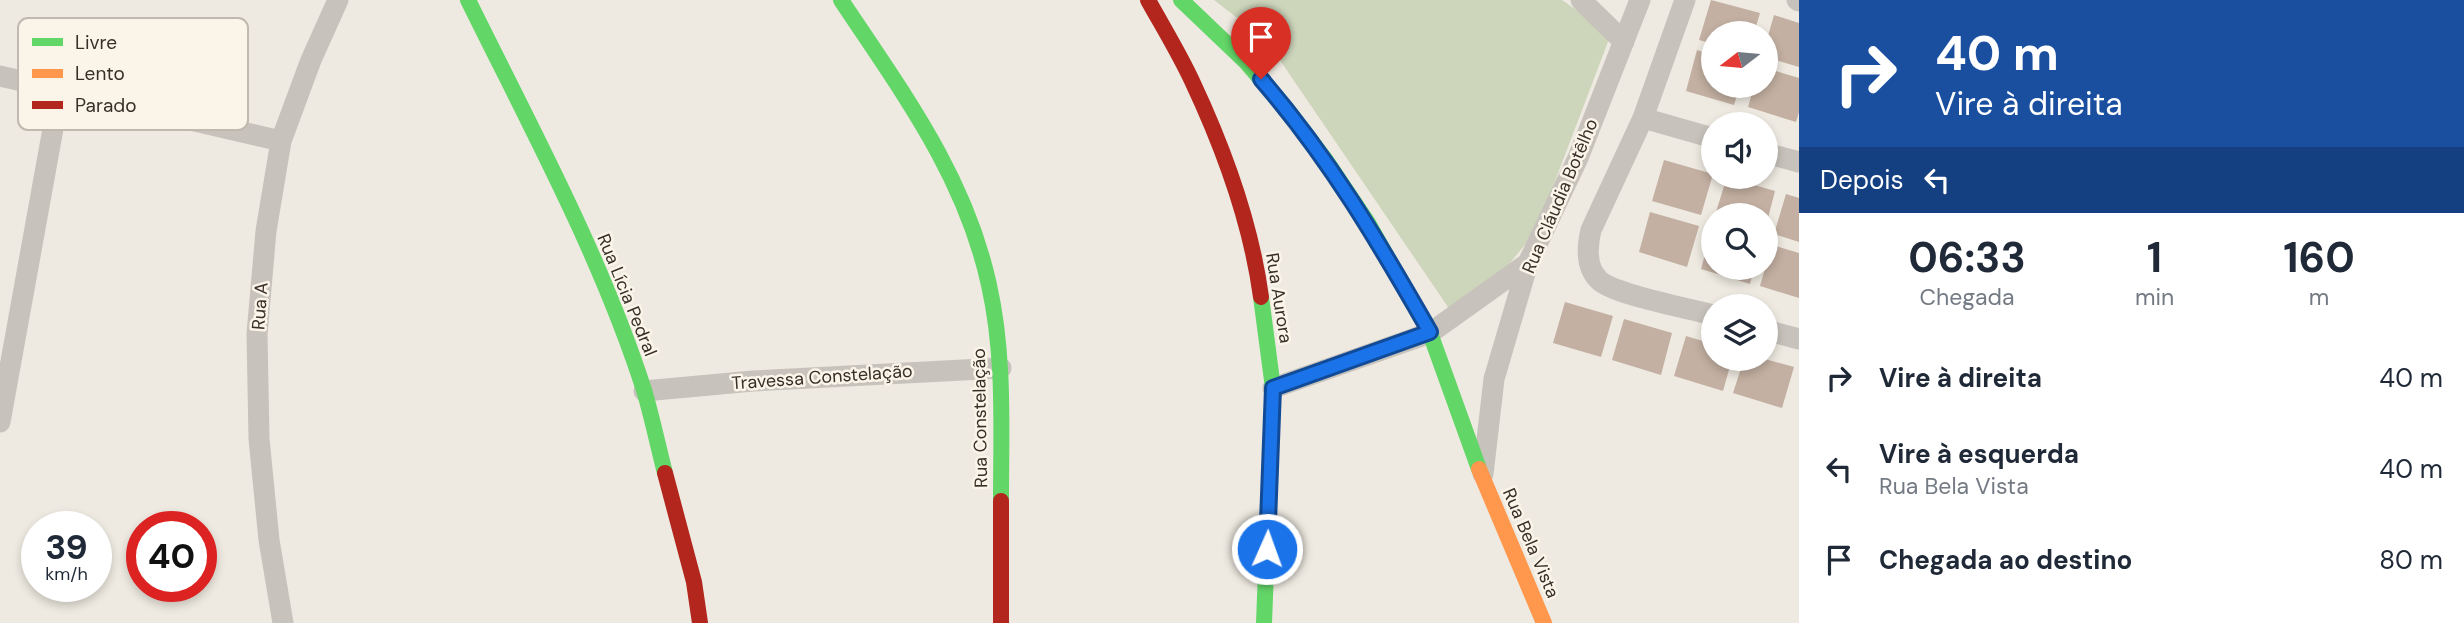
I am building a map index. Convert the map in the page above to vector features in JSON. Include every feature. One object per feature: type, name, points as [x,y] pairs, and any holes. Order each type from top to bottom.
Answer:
[{"type":"street","name":"Rua A","points":[[284,623],[269,540],[259,439],[257,334],[265,231],[281,141],[311,60],[338,0]]},
{"type":"street","name":"Rua Lícia Pedral","points":[[468,0],[573,212],[617,318],[644,391],[694,582],[699,623]]},
{"type":"street","name":"Rua Constelação","points":[[841,0],[931,136],[960,193],[980,248],[990,287],[1002,368],[1001,623]]},
{"type":"street","name":"Rua Aurora","points":[[1148,0],[1192,80],[1217,140],[1242,209],[1258,275],[1273,388],[1264,623]]},
{"type":"street","points":[[1181,0],[1246,62],[1325,159],[1368,223],[1430,332]]},
{"type":"street","points":[[1581,0],[1624,42]]},
{"type":"street","name":"Rua Cláudia Botêlho","points":[[1483,479],[1494,379],[1528,263],[1578,158],[1640,0]]},
{"type":"street","points":[[1685,0],[1643,118],[1591,230],[1588,257],[1599,280],[1617,290],[1701,312]]},
{"type":"street","points":[[0,76],[18,80]]},
{"type":"street","points":[[1643,118],[1701,135]]},
{"type":"street","points":[[0,422],[53,130]]},
{"type":"street","points":[[233,130],[281,141]]},
{"type":"street","points":[[1778,156],[1799,162]]},
{"type":"street","points":[[1273,388],[1430,332],[1528,263]]},
{"type":"street","name":"Rua Bela Vista","points":[[1430,332],[1483,479],[1544,623]]},
{"type":"street","points":[[1778,334],[1799,340]]},
{"type":"street","name":"Travessa Constelação","points":[[644,391],[752,381],[1002,368]]},
{"type":"green space","points":[[1214,0],[1562,0],[1611,34],[1536,231],[1510,263],[1450,310],[1267,41]]},
{"type":"building","points":[[1711,0],[1760,13],[1758,21],[1705,21]]},
{"type":"building","points":[[1774,15],[1799,23],[1799,67],[1778,61],[1778,21],[1772,21]]},
{"type":"building","points":[[1697,50],[1701,51],[1701,95],[1686,91]]},
{"type":"building","points":[[1778,72],[1799,78],[1799,112],[1796,122],[1778,116],[1778,112],[1764,112],[1748,107],[1751,98],[1778,98]]},
{"type":"building","points":[[1710,98],[1736,98],[1734,105]]},
{"type":"building","points":[[1664,160],[1701,171],[1701,189],[1709,189],[1705,203],[1701,203],[1701,215],[1652,201]]},
{"type":"building","points":[[1723,189],[1775,191],[1772,203],[1719,203]]},
{"type":"building","points":[[1786,194],[1799,198],[1799,242],[1778,235],[1778,221]]},
{"type":"building","points":[[1650,212],[1699,226],[1687,267],[1639,252]]},
{"type":"building","points":[[1778,247],[1799,253],[1799,298],[1760,286],[1762,280],[1778,280]]},
{"type":"building","points":[[1565,302],[1613,316],[1601,357],[1553,343]]},
{"type":"building","points":[[1624,319],[1672,333],[1661,375],[1612,360]]},
{"type":"building","points":[[1686,336],[1701,340],[1701,371],[1729,371],[1723,391],[1674,376]]},
{"type":"building","points":[[1778,363],[1794,367],[1782,408],[1733,393],[1740,371],[1778,371]]},
{"type":"traffic: fast","points":[[468,0],[563,192],[607,290],[644,390],[665,473]]},
{"type":"traffic: fast","points":[[841,0],[929,136],[948,171],[978,245],[989,285],[998,339],[1001,501]]},
{"type":"traffic: fast","points":[[1181,0],[1246,62],[1290,113],[1368,223],[1430,333],[1479,469]]},
{"type":"traffic: fast","points":[[1261,297],[1273,388],[1264,623]]},
{"type":"traffic: slow","points":[[1479,469],[1544,623]]},
{"type":"traffic: jam","points":[[1148,0],[1187,71],[1225,160],[1251,242],[1261,297]]},
{"type":"traffic: jam","points":[[665,473],[694,582],[700,623]]},
{"type":"traffic: jam","points":[[1001,501],[1001,623]]},
{"type":"route","points":[[1261,79],[1325,159],[1368,223],[1430,332],[1273,388],[1267,549]]}]
